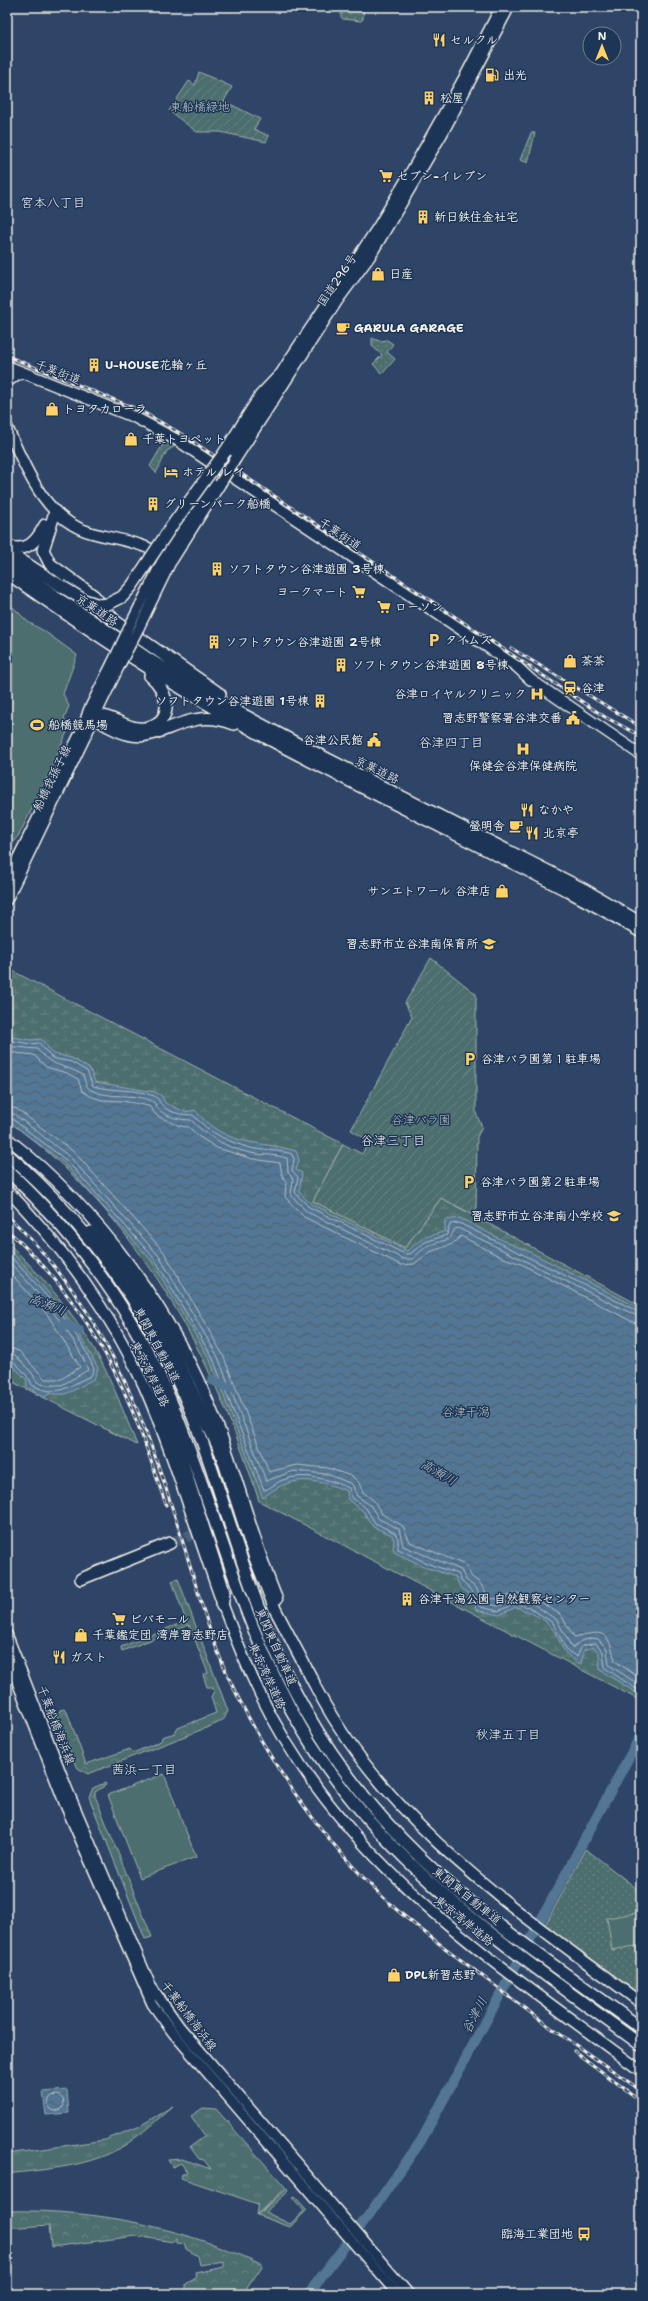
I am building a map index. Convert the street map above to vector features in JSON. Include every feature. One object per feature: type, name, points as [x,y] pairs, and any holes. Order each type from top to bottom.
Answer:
[{"type":"highway","name":"国道296号","points":[[280,375],[365,246],[407,178],[467,73],[501,7]]},
{"type":"highway","name":"国道296号","points":[[168,557],[217,482],[230,455],[370,256],[406,197],[465,93],[509,7]]},
{"type":"highway","name":"千葉街道","points":[[7,366],[136,418],[177,440],[516,666],[531,680],[641,755]]},
{"type":"highway","points":[[7,382],[16,375],[25,373]]},
{"type":"highway","points":[[7,551],[84,600],[99,605],[108,604],[122,597],[132,586],[171,526],[230,455],[261,395],[280,375]]},
{"type":"highway","points":[[7,428],[35,484],[55,512],[90,532],[147,546],[168,557]]},
{"type":"highway","points":[[7,546],[24,548],[34,543],[55,512]]},
{"type":"highway","points":[[55,512],[44,550],[50,564],[89,592],[110,617],[136,638],[233,703],[298,744]]},
{"type":"highway","name":"京葉道路","points":[[7,563],[156,664],[298,744],[557,875],[641,923]]},
{"type":"highway","name":"京葉道路","points":[[7,573],[81,625],[164,679],[280,745],[581,897],[641,932]]},
{"type":"highway","points":[[81,625],[154,680],[163,691],[166,702],[164,714],[156,724],[138,728],[105,715],[96,714]]},
{"type":"highway","points":[[96,714],[101,723],[121,733],[144,737],[195,720],[215,719],[232,723],[280,745]]},
{"type":"highway","points":[[7,1138],[47,1172],[90,1216],[140,1279],[169,1324],[193,1369],[216,1422],[275,1594],[314,1683]]},
{"type":"highway","name":"東関東自動車道","points":[[7,1154],[44,1189],[118,1270],[178,1383],[197,1429],[260,1613],[276,1653],[305,1709],[352,1780],[388,1823],[421,1858],[495,1921],[641,2028]]},
{"type":"highway","name":"東関東自動車道","points":[[7,1170],[44,1206],[87,1258],[140,1336],[170,1399],[248,1616],[265,1659],[302,1729],[335,1779],[378,1832],[430,1884],[487,1931],[641,2045]]},
{"type":"highway","name":"東京湾岸道路","points":[[7,1190],[56,1244],[91,1293],[127,1353],[156,1415],[222,1606],[260,1696],[303,1769],[333,1810],[404,1888],[494,1962],[641,2071]]},
{"type":"highway","points":[[118,1270],[170,1344],[203,1418],[221,1453],[255,1558],[275,1609],[314,1683],[351,1743],[400,1804],[453,1859],[526,1918],[641,2003]]},
{"type":"highway","points":[[102,1279],[149,1367],[222,1582],[224,1594],[222,1606]]},
{"type":"highway","points":[[203,1418],[224,1477]]},
{"type":"highway","points":[[194,1524],[199,1518],[196,1504]]},
{"type":"highway","points":[[81,1579],[170,1543]]},
{"type":"main road","name":"船橋我孫子線","points":[[7,900],[96,714],[117,663],[168,557]]},
{"type":"main road","name":"船橋我孫子線","points":[[7,879],[83,727],[88,711],[117,663]]},
{"type":"main road","name":"千葉船橋海浜線","points":[[7,1634],[70,1795],[154,1991],[180,2027],[347,2228],[397,2294]]},
{"type":"main road","name":"千葉船橋海浜線","points":[[7,1656],[63,1800],[152,2004],[173,2033],[347,2228]]},
{"type":"main road","name":"千葉船橋海浜線","points":[[354,2237],[409,2294]]},
{"type":"green space","points":[[341,7],[364,7],[363,19],[361,21],[343,19],[341,17]]},
{"type":"green space","name":"東船橋緑地","points":[[199,72],[232,87],[224,101],[260,119],[254,129],[269,136],[266,142],[220,132],[197,132],[169,111],[189,81],[195,85]]},
{"type":"green space","points":[[531,133],[535,133],[528,163],[520,160]]},
{"type":"green space","points":[[372,338],[379,341],[387,340],[393,344],[387,352],[395,359],[382,374],[373,364],[382,355],[372,346]]},
{"type":"green space","points":[[165,441],[175,446],[167,451],[156,473],[150,466]]},
{"type":"green space","name":"船橋競馬場","points":[[7,601],[28,622],[44,631],[77,655],[63,694],[69,706],[64,718],[68,726],[67,732],[46,780],[19,835],[7,849]]},
{"type":"green space","name":"谷津バラ園","points":[[431,958],[476,994],[476,1113],[482,1127],[477,1137],[476,1216],[441,1198],[405,1248],[313,1201],[343,1144],[362,1154],[369,1141],[351,1130],[412,1017],[405,1003]]},
{"type":"green space","name":"谷津干潟","points":[[7,968],[343,1144],[313,1201],[405,1248],[441,1198],[641,1306],[641,1701],[259,1501],[243,1453],[225,1407],[205,1363],[182,1320],[157,1279],[129,1239],[97,1201],[55,1158],[7,1120]]},
{"type":"green space","points":[[7,1242],[55,1293],[86,1335],[107,1373],[137,1445],[7,1379]]},
{"type":"green space","points":[[178,1579],[228,1711],[224,1719],[216,1724],[88,1774],[79,1769],[75,1764],[57,1717],[60,1710],[64,1709],[67,1712],[86,1764],[130,1749],[133,1753],[161,1741],[162,1737],[175,1733],[178,1728],[216,1713],[211,1697],[214,1691],[212,1687],[207,1687],[203,1675],[208,1673],[189,1625],[122,1651],[121,1647],[186,1621],[172,1581]]},
{"type":"green space","points":[[164,1774],[196,1857],[140,1878],[108,1795]]},
{"type":"green space","points":[[105,1783],[106,1785],[95,1792],[95,1796],[152,1937],[145,1939],[89,1797],[93,1788]]},
{"type":"green space","points":[[586,1849],[641,1892],[641,1995],[545,1925]]},
{"type":"green space","points":[[641,1912],[641,1945],[612,1950],[607,1918]]},
{"type":"green space","points":[[173,2106],[131,2141],[98,2158],[68,2166],[7,2174],[7,2154],[105,2140],[138,2127]]},
{"type":"green space","points":[[203,2108],[216,2109],[286,2188],[256,2215],[258,2204],[181,2178],[181,2175],[187,2172],[181,2163],[172,2167],[168,2160],[182,2159],[211,2169],[204,2160],[199,2159],[190,2147],[205,2136],[191,2116]]},
{"type":"green space","points":[[288,2188],[289,2191],[265,2212],[290,2224],[304,2211],[293,2198],[295,2197],[307,2210],[290,2227],[257,2215]]},
{"type":"green space","points":[[7,2211],[73,2213],[138,2223],[201,2240],[263,2265],[243,2294],[186,2294],[186,2284],[196,2278],[195,2273],[224,2267],[224,2261],[200,2265],[198,2256],[186,2249],[184,2244],[177,2243],[177,2239],[173,2242],[136,2236],[51,2247],[49,2225],[7,2228]]},
{"type":"water","name":"谷津干潟","points":[[7,1036],[31,1040],[41,1039],[54,1054],[72,1058],[90,1069],[95,1082],[155,1092],[162,1096],[165,1103],[185,1112],[195,1110],[218,1131],[230,1137],[296,1151],[299,1160],[296,1170],[302,1173],[299,1192],[311,1204],[407,1251],[423,1238],[445,1231],[445,1220],[460,1218],[641,1309],[641,1696],[600,1670],[599,1653],[594,1647],[584,1650],[581,1664],[567,1655],[556,1633],[548,1624],[535,1615],[516,1607],[499,1615],[476,1610],[475,1603],[469,1599],[469,1593],[460,1587],[456,1577],[427,1568],[396,1553],[393,1550],[394,1540],[392,1535],[373,1527],[363,1511],[348,1500],[347,1491],[324,1483],[303,1481],[283,1485],[273,1490],[263,1498],[210,1360],[151,1260],[64,1163],[7,1120]]},
{"type":"water","points":[[7,1247],[57,1304],[79,1335],[98,1368],[94,1379],[69,1393],[48,1394],[46,1397],[27,1387],[26,1379],[7,1360]]},
{"type":"water","points":[[67,2090],[69,2113],[46,2115],[43,2092]]},
{"type":"waterway","name":"高瀬川","points":[[63,1324],[79,1330]]},
{"type":"waterway","name":"高瀬川","points":[[212,1380],[230,1388]]},
{"type":"waterway","name":"谷津川","points":[[308,2294],[371,2212],[421,2141],[641,1735]]},
{"type":"tunnel","points":[[170,1543],[204,1528],[220,1513],[225,1503],[226,1491],[224,1477]]},
{"type":"railway","points":[[7,356],[139,410],[180,433],[605,717],[641,736]]},
{"type":"railway","points":[[511,648],[641,727]]},
{"type":"railway","points":[[7,1215],[42,1251],[71,1289],[97,1327],[118,1368],[154,1453],[207,1620],[227,1675],[268,1751],[304,1806],[344,1857],[399,1912],[536,2017],[641,2091]]},
{"type":"railway","points":[[7,1230],[41,1263],[57,1282],[98,1341],[110,1362],[133,1413],[166,1505]]},
{"type":"railway","points":[[574,2051],[641,2101]]},
{"type":"place","name":"セルクル","points":[[439,40]]},
{"type":"place","name":"出光","points":[[492,75]]},
{"type":"place","name":"松屋","points":[[429,98]]},
{"type":"place","name":"セブン-イレブン","points":[[386,176]]},
{"type":"place","name":"新日鉄住金社宅","points":[[423,217]]},
{"type":"place","name":"日産","points":[[378,274]]},
{"type":"place","name":"GARULA GARAGE","points":[[343,328]]},
{"type":"place","name":"U-HOUSE花輪ヶ丘","points":[[94,365]]},
{"type":"place","name":"トヨタカローラ","points":[[52,409]]},
{"type":"place","name":"千葉トヨペット","points":[[131,439]]},
{"type":"place","name":"ホテル レイ","points":[[171,472]]},
{"type":"place","name":"グリーンパーク船橋","points":[[153,504]]},
{"type":"place","name":"ソフトタウン谷津遊園 3号棟","points":[[217,569]]},
{"type":"place","name":"ヨークマート","points":[[359,592]]},
{"type":"place","name":"ローソン","points":[[384,607]]},
{"type":"place","name":"タイムズ","points":[[434,640]]},
{"type":"place","name":"ソフトタウン谷津遊園 2号棟","points":[[214,642]]},
{"type":"place","name":"茶茶","points":[[570,661]]},
{"type":"place","name":"ソフトタウン谷津遊園 8号棟","points":[[341,665]]},
{"type":"place","name":"谷津","points":[[570,688]]},
{"type":"place","name":"谷津ロイヤルクリニック","points":[[537,694]]},
{"type":"place","name":"ソフトタウン谷津遊園 1号棟","points":[[320,701]]},
{"type":"place","name":"習志野警察署谷津交番","points":[[573,718]]},
{"type":"place","name":"船橋競馬場","points":[[37,725]]},
{"type":"place","name":"谷津公民館","points":[[374,740]]},
{"type":"place","name":"保健会谷津保健病院","points":[[523,749]]},
{"type":"place","name":"なかや","points":[[527,810]]},
{"type":"place","name":"螢明舎","points":[[516,826]]},
{"type":"place","name":"北京亭","points":[[532,833]]},
{"type":"place","name":"サンエトワール 谷津店","points":[[502,891]]},
{"type":"place","name":"習志野市立谷津南保育所","points":[[489,944]]},
{"type":"place","name":"谷津バラ園第１駐車場","points":[[470,1059]]},
{"type":"place","name":"谷津バラ園第２駐車場","points":[[469,1182]]},
{"type":"place","name":"習志野市立谷津南小学校","points":[[614,1216]]},
{"type":"place","name":"谷津干潟公園 自然観察センター","points":[[407,1599]]},
{"type":"place","name":"ビバモール","points":[[119,1619]]},
{"type":"place","name":"千葉鑑定団 湾岸習志野店","points":[[81,1635]]},
{"type":"place","name":"ガスト","points":[[59,1657]]},
{"type":"place","name":"DPL新習志野","points":[[394,1975]]},
{"type":"place","name":"臨海工業団地","points":[[584,2234]]},
{"type":"district","name":"宮本八丁目","points":[[53,202]]},
{"type":"district","name":"谷津四丁目","points":[[451,742]]},
{"type":"district","name":"谷津三丁目","points":[[393,1140]]},
{"type":"district","name":"秋津五丁目","points":[[508,1734]]},
{"type":"district","name":"茜浜一丁目","points":[[144,1769]]}]
